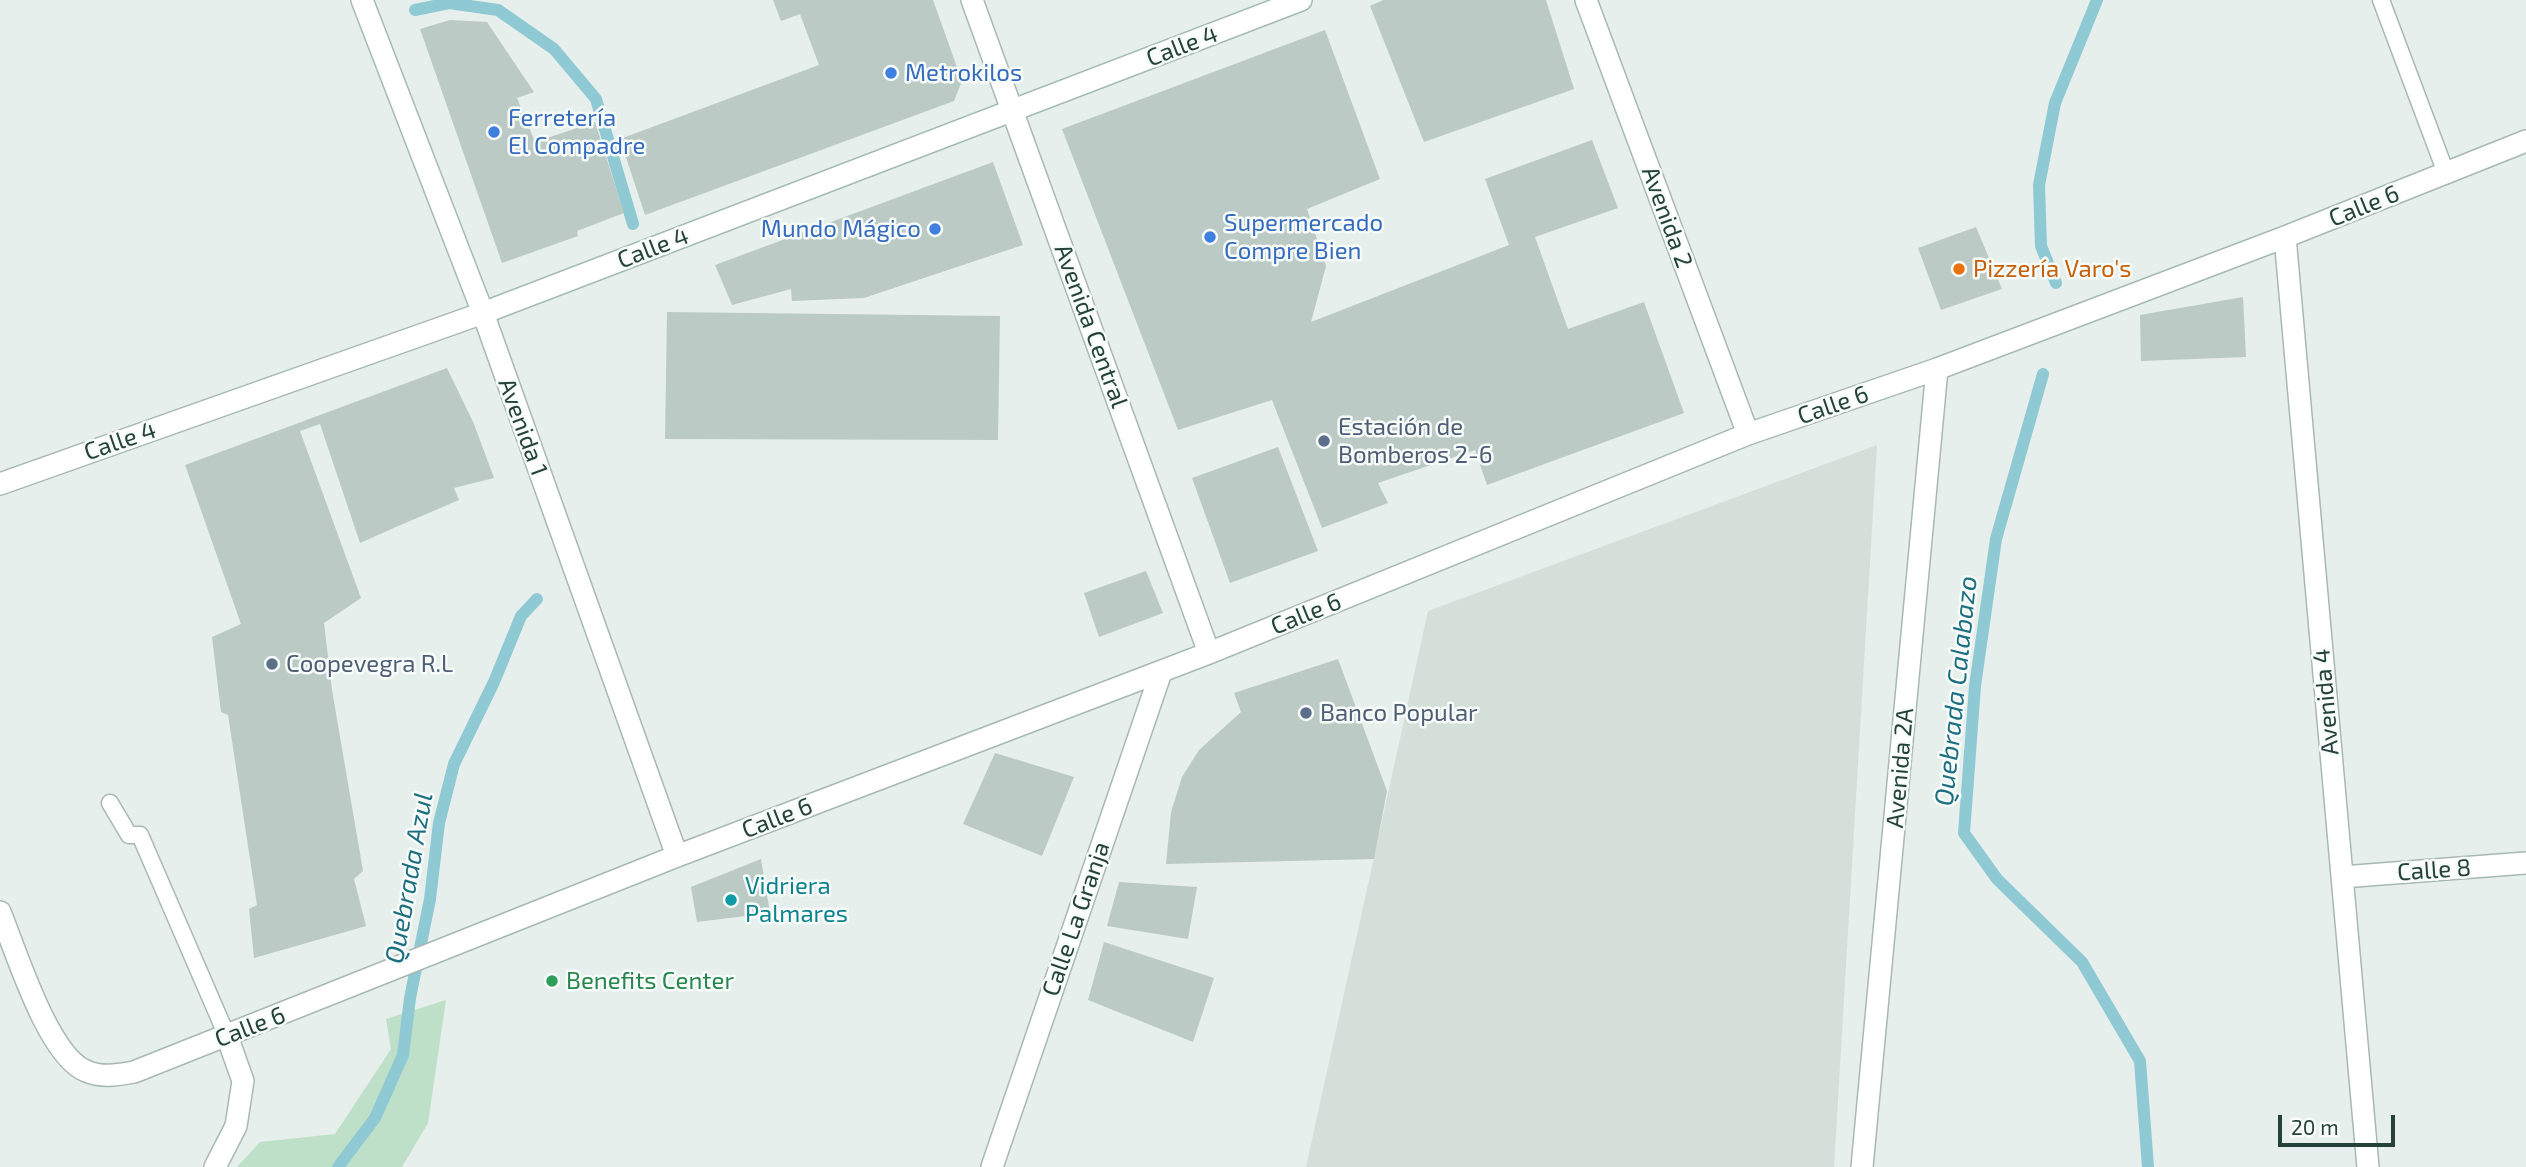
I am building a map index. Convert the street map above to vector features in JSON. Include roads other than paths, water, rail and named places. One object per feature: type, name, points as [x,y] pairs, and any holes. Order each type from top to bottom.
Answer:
[{"type":"street","name":"Avenida 1","points":[[362,0],[483,313],[677,856]]},
{"type":"street","name":"Avenida Central","points":[[972,0],[1209,653]]},
{"type":"street","name":"Calle 4","points":[[0,484],[483,313],[1301,0]]},
{"type":"street","name":"Avenida 2","points":[[1586,0],[1748,434]]},
{"type":"street","name":"Calle 6","points":[[0,912],[52,1038],[65,1057],[85,1071],[109,1076],[134,1072],[434,955],[677,856],[1161,672],[1748,434],[1937,369],[2285,237],[2526,141]]},
{"type":"street","name":"Avenida 4","points":[[2285,237],[2368,1167]]},
{"type":"street","name":"Avenida 2A","points":[[1862,1167],[1937,369]]},
{"type":"street","name":"Calle La Granja","points":[[992,1167],[1161,672]]},
{"type":"street","name":"Calle 8","points":[[2342,877],[2526,863]]},
{"type":"street","points":[[215,1167],[236,1126],[243,1081],[227,1036]]},
{"type":"lane","points":[[2381,0],[2446,173]]},
{"type":"lane","points":[[110,803],[129,835],[140,835],[227,1036]]},
{"type":"waterway","name":"Quebrada Calabazo","points":[[2056,283],[2041,246],[2039,185],[2055,103],[2097,0]]},
{"type":"waterway","name":"Quebrada Azul","points":[[415,10],[449,3],[498,10],[554,49],[596,99],[633,224]]},
{"type":"waterway","name":"Quebrada Calabazo","points":[[2043,374],[1996,539],[1975,686],[1964,833],[1997,879],[2082,962],[2140,1061],[2148,1167]]},
{"type":"waterway","name":"Quebrada Azul","points":[[338,1167],[375,1118],[403,1055],[410,998],[430,899],[439,823],[454,764],[494,682],[521,616],[537,599]]},
{"type":"place","name":"Metrokilos","points":[[891,73]]},
{"type":"place","name":"Ferretería El Compadre","points":[[494,132]]},
{"type":"place","name":"Mundo Mágico","points":[[935,229]]},
{"type":"place","name":"Supermercado Compre Bien","points":[[1210,237]]},
{"type":"place","name":"Pizzería Varo's","points":[[1959,269]]},
{"type":"place","name":"Estación de Bomberos 2-6","points":[[1324,441]]},
{"type":"place","name":"Coopevegra R.L","points":[[272,664]]},
{"type":"place","name":"Banco Popular","points":[[1306,713]]},
{"type":"place","name":"Vidriera Palmares","points":[[731,900]]},
{"type":"place","name":"Benefits Center","points":[[552,981]]}]
